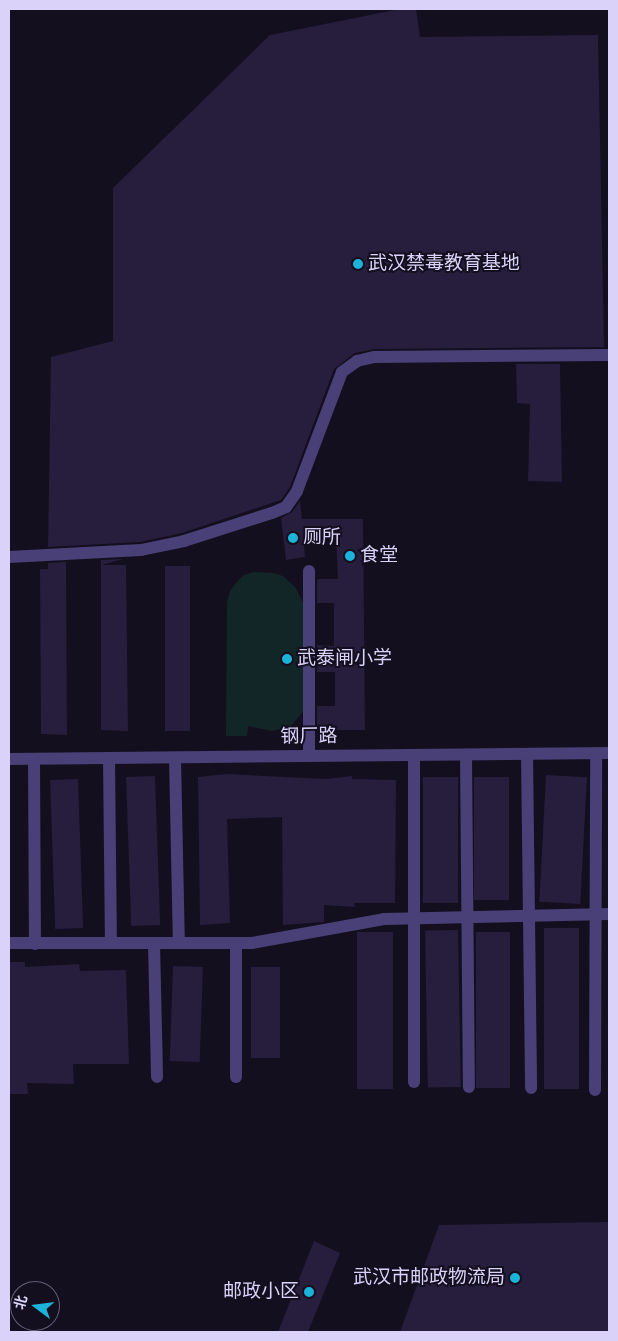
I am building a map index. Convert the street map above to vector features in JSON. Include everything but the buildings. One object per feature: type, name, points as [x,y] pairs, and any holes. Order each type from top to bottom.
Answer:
[{"type":"street","points":[[9,557],[141,550],[184,541],[286,507],[297,491],[342,372],[356,361],[375,358],[609,355]]},
{"type":"street","points":[[309,571],[309,756]]},
{"type":"street","name":"钢厂路","points":[[9,759],[609,753]]},
{"type":"street","points":[[528,754],[531,1088]]},
{"type":"street","points":[[595,1090],[596,754]]},
{"type":"street","points":[[414,755],[414,1082]]},
{"type":"street","points":[[466,755],[469,1087]]},
{"type":"street","points":[[109,758],[111,943]]},
{"type":"street","points":[[175,758],[178,943]]},
{"type":"street","points":[[34,759],[35,944]]},
{"type":"street","points":[[9,943],[252,943],[384,919],[609,914]]},
{"type":"street","points":[[154,943],[157,1077]]},
{"type":"street","points":[[236,943],[236,1077]]},
{"type":"green space","points":[[253,572],[273,573],[283,576],[296,588],[304,605],[304,710],[291,726],[272,731],[248,726],[247,736],[226,736],[227,602],[230,591],[236,583],[244,575]]},
{"type":"place","name":"武汉禁毒教育基地","points":[[358,264]]},
{"type":"place","name":"厕所","points":[[293,538]]},
{"type":"place","name":"食堂","points":[[350,556]]},
{"type":"place","name":"武泰闸小学","points":[[287,659]]},
{"type":"place","name":"武汉市邮政物流局","points":[[515,1278]]},
{"type":"place","name":"邮政小区","points":[[309,1292]]}]
